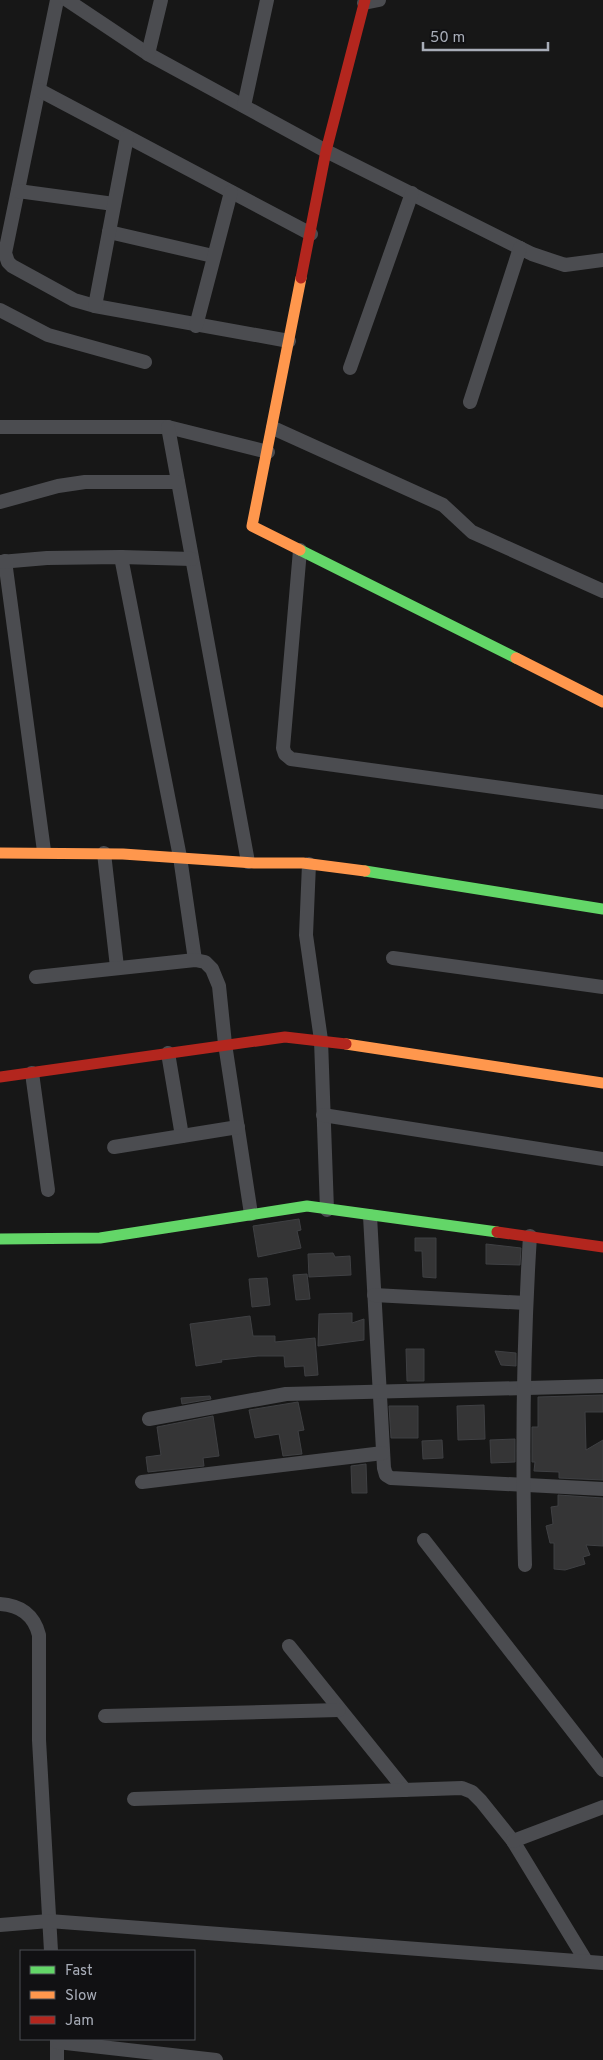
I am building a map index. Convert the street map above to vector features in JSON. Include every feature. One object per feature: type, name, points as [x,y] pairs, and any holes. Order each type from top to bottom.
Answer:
[{"type":"street","points":[[57,0],[5,253],[8,262],[74,300],[95,306],[196,326],[289,341]]},
{"type":"street","points":[[67,0],[148,54],[326,151],[520,248],[550,261],[565,265],[603,260]]},
{"type":"street","points":[[148,54],[161,0]]},
{"type":"street","points":[[244,106],[267,0]]},
{"type":"street","points":[[379,0],[364,1],[326,151],[273,428],[252,526],[603,702]]},
{"type":"street","points":[[39,90],[311,234]]},
{"type":"street","points":[[95,306],[127,137]]},
{"type":"street","points":[[18,191],[114,204]]},
{"type":"street","points":[[196,326],[231,192]]},
{"type":"street","points":[[350,368],[412,193]]},
{"type":"street","points":[[109,232],[213,256]]},
{"type":"street","points":[[470,402],[520,248]]},
{"type":"street","points":[[0,310],[48,335],[145,362]]},
{"type":"street","points":[[0,427],[168,427],[268,452]]},
{"type":"street","points":[[168,427],[248,862]]},
{"type":"street","points":[[273,428],[444,505],[472,532],[603,591]]},
{"type":"street","points":[[0,502],[58,486],[85,482],[178,482]]},
{"type":"street","points":[[300,550],[283,748],[285,754],[291,759],[603,802]]},
{"type":"street","points":[[44,851],[3,562],[121,557],[192,559]]},
{"type":"street","points":[[121,557],[180,856],[195,960]]},
{"type":"street","points":[[0,852],[104,853],[309,864],[458,885],[603,909]]},
{"type":"street","points":[[104,853],[117,967]]},
{"type":"street","points":[[309,864],[306,935],[321,1040],[326,1210]]},
{"type":"street","points":[[393,958],[603,986]]},
{"type":"street","points":[[36,977],[195,960],[204,962],[212,968],[219,986],[225,1044],[251,1214]]},
{"type":"street","points":[[0,1077],[285,1037],[321,1040],[603,1084]]},
{"type":"street","points":[[168,1052],[182,1136]]},
{"type":"street","points":[[32,1073],[48,1190]]},
{"type":"street","points":[[323,1115],[603,1158]]},
{"type":"street","points":[[114,1147],[238,1127]]},
{"type":"street","points":[[0,1239],[100,1238],[307,1206],[603,1247]]},
{"type":"street","points":[[370,1216],[383,1453],[386,1474],[390,1478],[603,1489]]},
{"type":"street","points":[[525,1565],[523,1484],[524,1387],[530,1236]]},
{"type":"street","points":[[374,1295],[526,1303]]},
{"type":"street","points":[[149,1419],[286,1394],[603,1386]]},
{"type":"street","points":[[142,1482],[383,1453]]},
{"type":"street","points":[[424,1540],[603,1770]]},
{"type":"street","points":[[0,1604],[22,1610],[31,1616],[39,1635],[38,1740],[51,1950]]},
{"type":"street","points":[[289,1646],[405,1790]]},
{"type":"street","points":[[105,1716],[340,1710]]},
{"type":"street","points":[[134,1799],[462,1788],[472,1792],[513,1841],[586,1961]]},
{"type":"street","points":[[513,1841],[603,1807]]},
{"type":"street","points":[[0,1925],[49,1921],[603,1963]]},
{"type":"street","points":[[57,2060],[57,2040],[216,2060]]},
{"type":"building","points":[[299,1219],[301,1230],[297,1231],[301,1248],[258,1257],[253,1226]]},
{"type":"building","points":[[415,1238],[436,1238],[436,1278],[423,1277],[422,1251],[415,1251]]},
{"type":"building","points":[[486,1244],[521,1248],[520,1265],[486,1264]]},
{"type":"building","points":[[333,1253],[335,1257],[350,1256],[351,1275],[309,1277],[308,1254]]},
{"type":"building","points":[[307,1274],[310,1299],[296,1300],[293,1275]]},
{"type":"building","points":[[267,1278],[270,1305],[252,1307],[249,1279]]},
{"type":"building","points":[[352,1313],[352,1323],[364,1319],[364,1340],[318,1346],[319,1314]]},
{"type":"building","points":[[250,1316],[253,1336],[275,1336],[275,1342],[315,1338],[318,1375],[305,1376],[304,1366],[285,1367],[284,1356],[258,1356],[221,1360],[222,1362],[196,1366],[190,1324]]},
{"type":"building","points":[[406,1349],[424,1349],[424,1381],[407,1381]]},
{"type":"building","points":[[495,1351],[516,1353],[516,1366],[501,1365]]},
{"type":"building","points":[[603,1395],[603,1412],[585,1412],[586,1450],[603,1440],[603,1480],[559,1478],[559,1472],[534,1471],[535,1462],[532,1462],[532,1427],[538,1427],[538,1397]]},
{"type":"building","points":[[210,1396],[211,1399],[182,1404],[181,1398]]},
{"type":"building","points":[[298,1402],[304,1430],[298,1431],[302,1454],[283,1456],[279,1434],[255,1438],[249,1410]]},
{"type":"building","points":[[484,1405],[485,1439],[458,1440],[457,1406]]},
{"type":"building","points":[[389,1406],[418,1406],[418,1438],[391,1438]]},
{"type":"building","points":[[213,1416],[219,1456],[203,1458],[204,1466],[148,1472],[146,1457],[161,1455],[157,1427]]},
{"type":"building","points":[[515,1439],[515,1462],[491,1463],[490,1440]]},
{"type":"building","points":[[442,1440],[443,1458],[423,1459],[422,1441]]},
{"type":"building","points":[[366,1464],[367,1493],[352,1493],[351,1466]]},
{"type":"building","points":[[558,1495],[603,1498],[603,1546],[586,1545],[590,1555],[583,1557],[585,1564],[565,1570],[554,1569],[554,1543],[550,1543],[546,1526],[553,1524],[551,1507],[558,1506]]},
{"type":"traffic: fast","points":[[300,550],[516,658]]},
{"type":"traffic: fast","points":[[365,871],[603,909]]},
{"type":"traffic: fast","points":[[0,1239],[100,1238],[307,1206],[497,1232]]},
{"type":"traffic: slow","points":[[300,550],[252,526],[301,278]]},
{"type":"traffic: slow","points":[[516,658],[603,702]]},
{"type":"traffic: slow","points":[[0,853],[123,854],[254,863],[303,863],[365,871]]},
{"type":"traffic: slow","points":[[346,1044],[603,1083]]},
{"type":"traffic: jam","points":[[301,278],[326,151],[365,0]]},
{"type":"traffic: jam","points":[[0,1077],[285,1037],[346,1044]]},
{"type":"traffic: jam","points":[[497,1232],[603,1247]]}]
